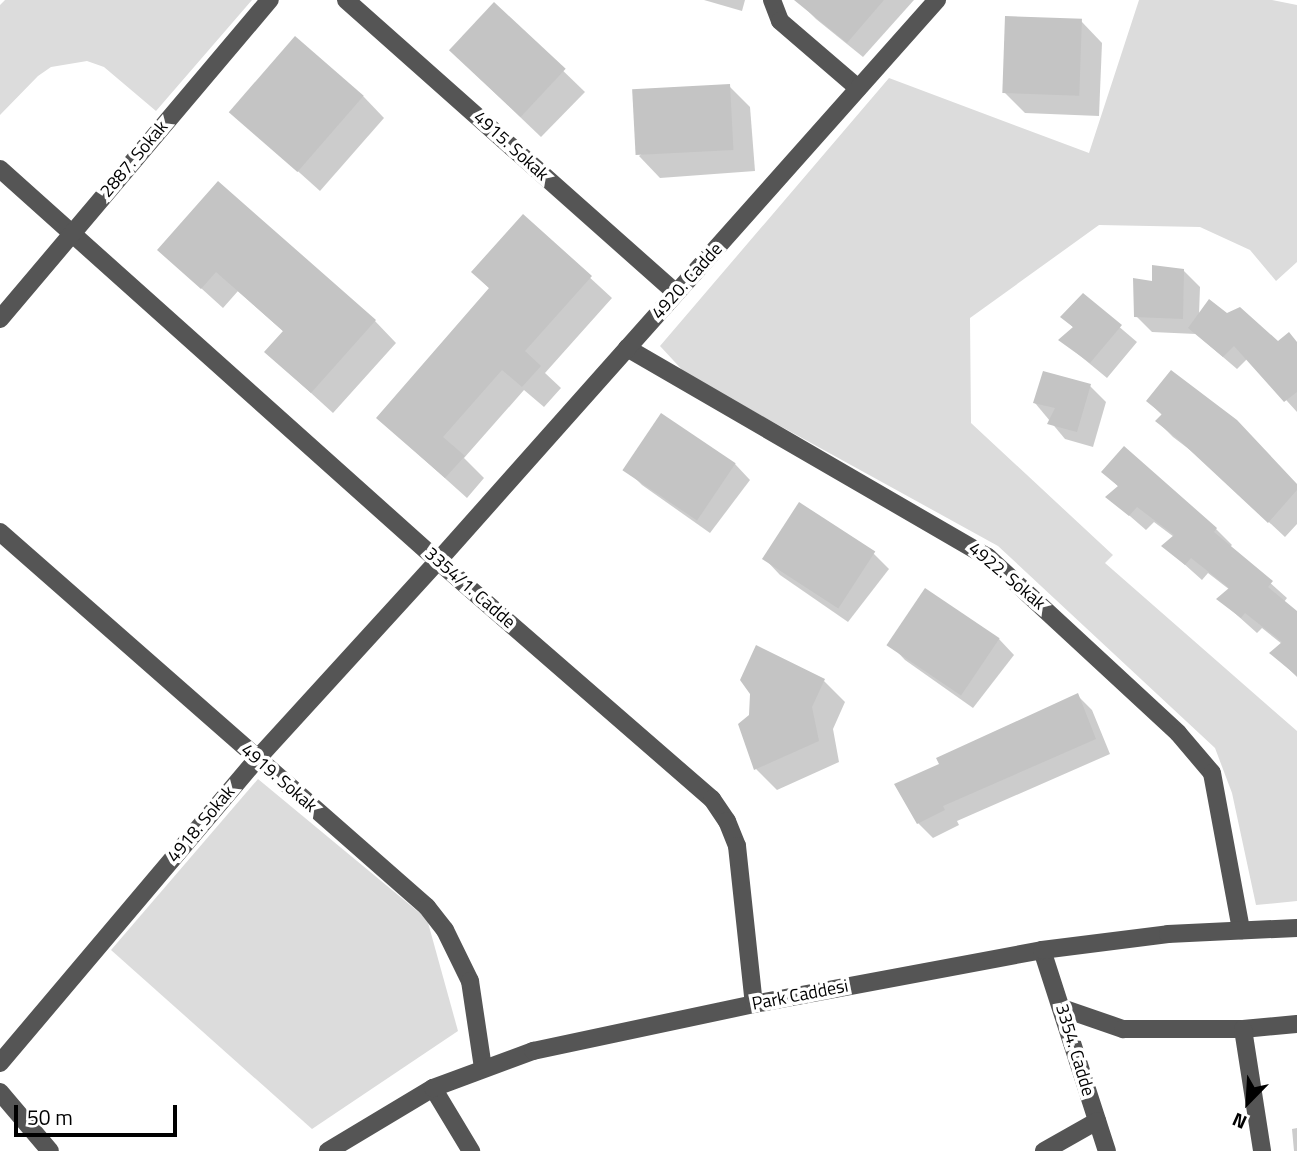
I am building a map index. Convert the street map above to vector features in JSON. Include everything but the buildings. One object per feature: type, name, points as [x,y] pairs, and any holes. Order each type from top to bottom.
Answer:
[{"type":"street","name":"2887. Sokak","points":[[0,319],[270,0]]},
{"type":"street","name":"4915. Sokak","points":[[346,0],[676,293]]},
{"type":"street","points":[[772,0],[780,22],[859,88]]},
{"type":"street","name":"4920. Cadde","points":[[438,561],[937,0]]},
{"type":"street","points":[[0,169],[72,233]]},
{"type":"street","name":"3354/1. Cadde","points":[[72,233],[438,561],[691,778],[720,810],[737,846],[754,1004]]},
{"type":"street","name":"4922. Sokak","points":[[627,348],[988,557],[1178,733],[1202,758],[1217,789],[1241,930]]},
{"type":"street","name":"4919. Sokak","points":[[0,532],[427,907],[445,929],[470,981],[483,1068]]},
{"type":"street","name":"4918. Sokak","points":[[0,1063],[257,759],[438,561]]},
{"type":"street","name":"Park Caddesi","points":[[328,1151],[433,1088],[533,1051],[754,1004],[1042,950],[1168,934],[1297,928]]},
{"type":"street","name":"3354. Cadde","points":[[1042,950],[1107,1151]]},
{"type":"street","points":[[1062,1008],[1123,1029],[1243,1029],[1297,1024]]},
{"type":"street","points":[[1243,1029],[1262,1151]]},
{"type":"street","points":[[433,1088],[471,1151]]},
{"type":"street","points":[[0,1092],[50,1151]]},
{"type":"street","points":[[1044,1151],[1097,1121]]},
{"type":"shaded area","points":[[5,0],[252,0],[156,111],[104,67],[87,61],[51,67],[38,76],[0,115],[0,5]]},
{"type":"shaded area","points":[[1139,0],[1272,0],[1297,5],[1297,262],[1276,281],[1250,250],[1200,227],[1099,225],[970,318],[971,423],[1113,555],[1105,563],[1297,731],[1297,901],[1256,905],[1232,793],[1215,748],[998,546],[686,374],[660,346],[889,78],[1089,153]]},
{"type":"shaded area","points":[[258,779],[427,919],[458,1031],[312,1129],[111,950]]}]
